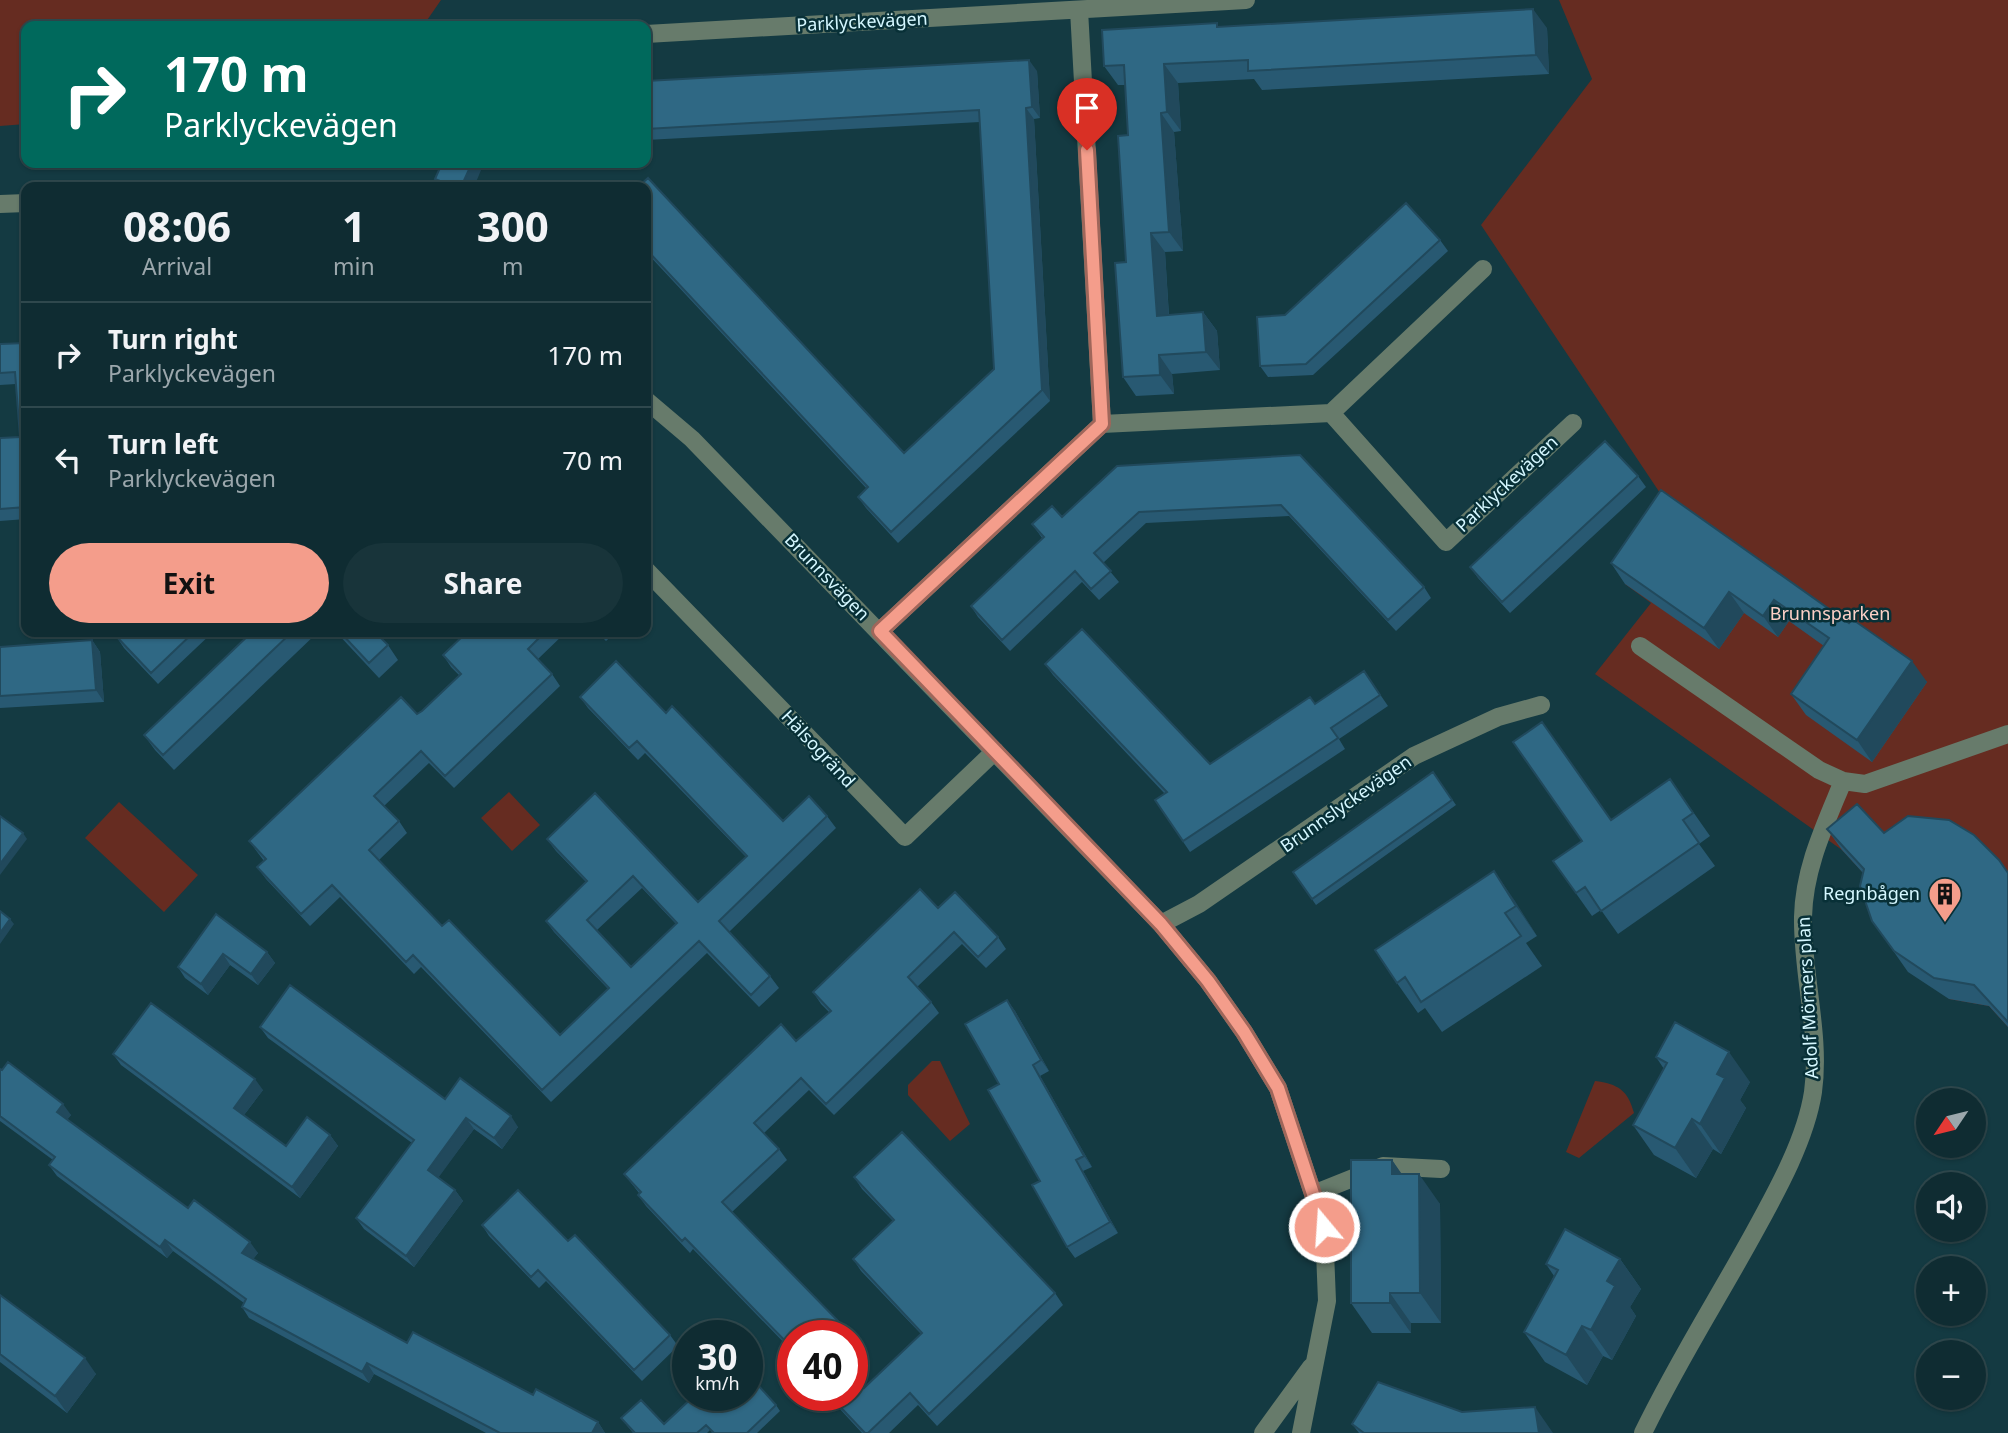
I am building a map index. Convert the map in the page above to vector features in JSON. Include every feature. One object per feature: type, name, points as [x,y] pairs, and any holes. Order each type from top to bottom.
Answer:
[{"type":"street","name":"Parklyckevägen","points":[[651,34],[1247,0]]},
{"type":"street","points":[[1079,10],[1102,424]]},
{"type":"street","points":[[0,204],[21,203]]},
{"type":"street","points":[[880,631],[1102,424],[1331,413],[1483,270]]},
{"type":"street","name":"Brunnsvägen","points":[[651,404],[692,439],[1161,924],[1230,1011],[1278,1088],[1324,1227],[1327,1301],[1301,1433]]},
{"type":"street","name":"Parklyckevägen","points":[[1331,413],[1446,542],[1573,423]]},
{"type":"street","name":"Hälsogränd","points":[[651,575],[905,837],[995,751]]},
{"type":"street","points":[[1640,646],[1819,770],[1843,781],[1864,784],[2008,734]]},
{"type":"street","name":"Brunnslyckevägen","points":[[1161,924],[1206,899],[1414,756],[1498,717],[1541,705]]},
{"type":"street","name":"Adolf Mörners plan","points":[[1643,1433],[1670,1378],[1786,1176],[1813,1093],[1814,1057],[1803,919],[1806,884],[1811,863],[1843,781]]},
{"type":"street","points":[[1313,1194],[1383,1166],[1441,1169]]},
{"type":"street","name":"Brunnsvägen","points":[[1263,1433],[1314,1364]]},
{"type":"green space","points":[[0,0],[441,0],[426,21],[21,21],[21,124],[0,126]]},
{"type":"green space","name":"Brunnsparken","points":[[1559,0],[2008,0],[2008,1027],[1989,1006],[1949,999],[1879,890],[1842,850],[1595,674],[1651,603],[1625,584],[1675,511],[1660,493],[1481,225],[1592,79]]},
{"type":"green space","points":[[509,792],[540,825],[512,851],[481,818]]},
{"type":"green space","points":[[119,802],[198,875],[164,912],[85,838]]},
{"type":"green space","points":[[932,1061],[940,1061],[970,1124],[950,1141],[908,1095],[908,1085]]},
{"type":"green space","points":[[1595,1081],[1616,1086],[1621,1090],[1629,1099],[1634,1113],[1579,1158],[1566,1152]]},
{"type":"building","points":[[1533,9],[1536,55],[1248,71],[1248,60],[1164,64],[1167,112],[1161,113],[1169,232],[1151,233],[1157,316],[1203,312],[1206,352],[1159,355],[1160,375],[1123,377],[1115,263],[1126,262],[1118,136],[1128,135],[1124,65],[1104,66],[1102,30],[1217,23],[1217,27]]},
{"type":"building","points":[[1029,60],[1032,107],[1026,108],[1042,390],[891,532],[858,497],[868,487],[651,254],[651,182],[644,182],[648,178],[904,453],[994,369],[979,110],[651,129],[651,81]]},
{"type":"building","points":[[440,168],[470,168],[463,182],[442,182],[435,179]]},
{"type":"building","points":[[1406,203],[1440,240],[1306,364],[1260,366],[1257,317],[1285,315]]},
{"type":"building","points":[[21,343],[21,507],[0,509],[0,438],[20,437],[15,372],[0,373],[0,344]]},
{"type":"building","points":[[1605,441],[1638,476],[1502,602],[1470,567]]},
{"type":"building","points":[[1300,455],[1424,587],[1388,620],[1281,505],[1139,512],[1094,553],[1111,571],[1091,589],[1075,571],[1002,640],[971,606],[1044,537],[1032,524],[1052,506],[1062,517],[1117,466]]},
{"type":"building","points":[[1661,490],[1849,623],[1852,619],[1912,661],[1857,740],[1791,694],[1829,638],[1774,600],[1763,616],[1729,592],[1704,628],[1611,563]]},
{"type":"building","points":[[1082,629],[1210,764],[1310,697],[1315,704],[1364,671],[1380,695],[1331,728],[1338,738],[1183,841],[1155,800],[1167,792],[1045,664]]},
{"type":"building","points":[[117,637],[189,637],[151,673]]},
{"type":"building","points":[[247,637],[287,637],[163,755],[144,735]]},
{"type":"building","points":[[345,637],[380,637],[388,645],[369,663]]},
{"type":"building","points":[[462,637],[540,637],[528,649],[552,674],[445,776],[421,751],[374,796],[399,821],[369,850],[442,926],[449,920],[560,1035],[609,988],[546,921],[587,881],[547,839],[595,793],[698,902],[747,856],[637,741],[629,748],[580,697],[616,661],[666,713],[672,706],[783,821],[809,796],[827,816],[719,921],[770,976],[751,995],[699,941],[542,1090],[413,955],[406,962],[332,885],[301,914],[257,867],[266,859],[249,841],[401,697],[417,714],[461,674],[443,655]],"holes":[[[633,876],[677,923],[631,967],[587,920]]]},
{"type":"building","points":[[92,640],[96,690],[0,696],[0,647]]},
{"type":"building","points":[[1542,722],[1611,820],[1670,779],[1693,813],[1683,820],[1699,843],[1601,911],[1585,887],[1576,893],[1553,861],[1582,841],[1513,742]]},
{"type":"building","points":[[1433,772],[1452,800],[1312,899],[1293,872]]},
{"type":"building","name":"Regnbågen","points":[[1857,804],[1884,833],[1908,816],[1949,820],[1974,835],[1999,860],[2008,873],[2008,1022],[1974,985],[1934,978],[1894,951],[1872,921],[1860,886],[1864,869],[1827,829]]},
{"type":"building","points":[[0,816],[23,833],[0,864]]},
{"type":"building","points":[[1494,871],[1516,906],[1505,913],[1521,936],[1421,1002],[1405,977],[1397,983],[1375,950]]},
{"type":"building","points":[[920,889],[938,908],[955,892],[998,937],[978,957],[954,932],[908,977],[931,1002],[826,1104],[801,1078],[754,1123],[779,1149],[722,1202],[837,1320],[777,1320],[777,1333],[685,1238],[682,1241],[638,1195],[641,1192],[624,1174],[781,1024],[796,1041],[831,1011],[813,992]]},
{"type":"building","points":[[0,911],[10,919],[0,933]]},
{"type":"building","points":[[216,914],[267,952],[251,974],[223,954],[201,984],[178,967]]},
{"type":"building","points":[[290,985],[445,1099],[460,1078],[511,1116],[494,1138],[466,1118],[428,1170],[455,1190],[406,1256],[356,1218],[414,1140],[260,1027]]},
{"type":"building","points":[[1007,1000],[1041,1060],[1033,1065],[1084,1156],[1076,1160],[1110,1222],[1067,1247],[1032,1185],[1040,1181],[988,1090],[999,1084],[965,1024]]},
{"type":"building","points":[[151,1003],[255,1079],[234,1108],[286,1146],[307,1117],[330,1135],[292,1187],[113,1054]]},
{"type":"building","points":[[1675,1022],[1729,1052],[1717,1074],[1725,1078],[1700,1124],[1692,1119],[1675,1148],[1633,1125],[1667,1063],[1656,1057]]},
{"type":"building","points":[[8,1062],[63,1104],[57,1112],[188,1208],[194,1200],[250,1242],[242,1253],[407,1343],[413,1332],[533,1395],[536,1389],[598,1422],[592,1433],[500,1433],[367,1363],[362,1372],[242,1307],[246,1299],[165,1240],[160,1247],[49,1165],[55,1157],[0,1116],[0,1069]]},
{"type":"building","points":[[902,1132],[1055,1293],[929,1414],[910,1393],[868,1433],[844,1411],[868,1411],[868,1384],[922,1333],[853,1259],[894,1220],[854,1177]]},
{"type":"building","points":[[1351,1160],[1392,1160],[1392,1174],[1419,1174],[1420,1293],[1390,1293],[1390,1303],[1351,1303]]},
{"type":"building","points":[[518,1190],[568,1241],[575,1235],[670,1335],[634,1370],[538,1270],[531,1277],[482,1225]]},
{"type":"building","points":[[1565,1229],[1620,1259],[1607,1281],[1615,1286],[1591,1330],[1582,1326],[1566,1355],[1524,1332],[1558,1270],[1546,1264]]},
{"type":"building","points":[[0,1295],[85,1358],[55,1396],[0,1354]]},
{"type":"building","points":[[1378,1382],[1462,1412],[1535,1407],[1539,1433],[1364,1433],[1352,1424]]},
{"type":"building","points":[[763,1391],[776,1405],[747,1433],[714,1433],[706,1425],[697,1433],[635,1433],[621,1418],[641,1400],[664,1424],[678,1411],[763,1411]]},
{"type":"place","name":"Regnbågen","points":[[1945,924]]},
{"type":"route","points":[[1087,150],[1102,424],[880,631],[1161,924],[1208,981],[1244,1032],[1278,1088],[1324,1227]]}]
